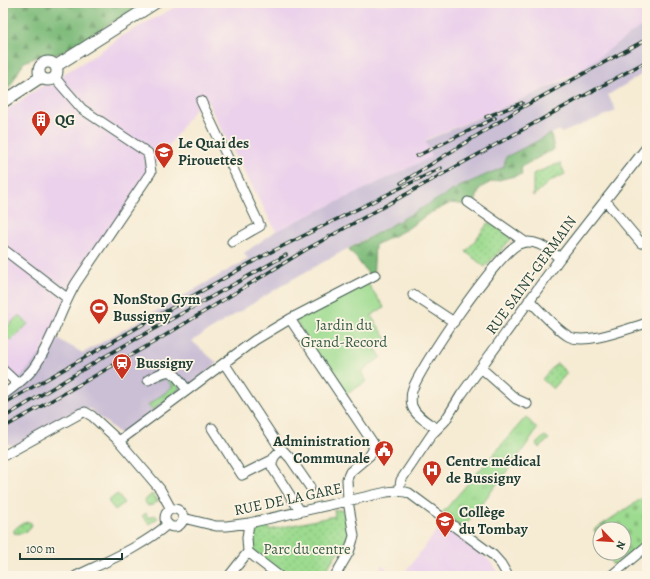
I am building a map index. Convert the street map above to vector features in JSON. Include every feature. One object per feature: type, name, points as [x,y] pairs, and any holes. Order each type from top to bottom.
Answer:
[{"type":"main road","points":[[56,66],[155,3]]},
{"type":"main road","points":[[48,62],[56,66],[58,72],[55,78],[50,80],[41,77],[39,72],[43,64],[48,62]]},
{"type":"main road","points":[[3,102],[41,77]]},
{"type":"street","points":[[3,395],[18,384],[32,370],[44,351],[68,298],[151,172],[148,153],[82,108],[55,78]]},
{"type":"street","points":[[201,101],[260,226],[232,242]]},
{"type":"street","name":"RUE SAINT-GERMAIN","points":[[399,491],[401,480],[420,452],[451,413],[461,395],[529,300],[647,147]]},
{"type":"street","points":[[605,200],[641,243],[647,240]]},
{"type":"street","points":[[468,202],[525,242]]},
{"type":"street","points":[[437,429],[420,416],[412,406],[412,392],[423,369],[492,268],[509,250],[525,242],[536,243],[543,246],[560,258]]},
{"type":"street","points":[[3,249],[68,298]]},
{"type":"street","points":[[119,441],[255,340],[290,319],[374,275]]},
{"type":"street","points":[[413,295],[454,322]]},
{"type":"street","points":[[529,300],[563,332],[573,338],[594,339],[647,323]]},
{"type":"street","points":[[290,319],[373,443],[373,450],[370,455],[350,472],[347,479],[348,501],[354,536],[349,552],[334,576]]},
{"type":"street","points":[[224,363],[282,450],[290,458],[310,487]]},
{"type":"street","points":[[481,368],[516,400],[527,404]]},
{"type":"street","points":[[3,370],[18,384]]},
{"type":"street","points":[[148,380],[160,373],[168,371],[176,375],[187,390]]},
{"type":"street","points":[[3,456],[85,412],[92,416],[119,441],[160,490],[171,509]]},
{"type":"street","points":[[212,428],[242,475],[272,460],[276,454],[282,450]]},
{"type":"street","points":[[272,460],[272,467],[300,511]]},
{"type":"street","points":[[399,491],[409,493],[492,555],[501,564],[508,576]]},
{"type":"street","name":"RUE DE LA GARE","points":[[182,518],[216,526],[227,526],[249,523],[399,491]]},
{"type":"street","points":[[171,509],[178,510],[182,515],[182,522],[177,526],[168,524],[165,517],[171,509]]},
{"type":"street","points":[[230,576],[248,552],[247,538],[249,523]]},
{"type":"street","points":[[76,576],[95,572],[153,536],[168,524]]},
{"type":"street","points":[[611,576],[647,546]]},
{"type":"street","points":[[248,552],[279,576]]},
{"type":"shaded area","points":[[183,3],[647,3],[647,36],[540,91],[425,140],[433,157],[276,231],[204,96],[109,230],[21,387],[3,368],[3,112],[43,85],[51,86],[62,75],[95,55],[120,37]]},
{"type":"shaded area","points":[[647,22],[647,71],[608,95],[616,111],[561,133],[559,130],[506,157],[504,167],[461,186],[291,280],[192,341],[217,363],[126,439],[90,409],[71,413],[15,446],[3,443],[3,399],[54,337],[83,353],[248,259],[244,253],[276,231],[432,157],[425,141],[570,78]]},
{"type":"shaded area","name":"Collège du Tombay","points":[[441,525],[489,560],[502,576],[402,576]]},
{"type":"shaded area","points":[[382,565],[394,576],[374,576]]},
{"type":"green space","points":[[3,3],[144,3],[59,54],[42,55],[24,62],[9,88],[3,92]]},
{"type":"green space","points":[[551,134],[554,149],[521,167],[522,174],[491,182],[480,188],[474,206],[451,203],[428,214],[407,229],[375,245],[373,280],[349,249],[461,186],[504,167],[506,157]]},
{"type":"green space","points":[[560,163],[565,174],[550,181],[533,196],[533,174]]},
{"type":"green space","points":[[489,222],[512,238],[485,267],[466,252]]},
{"type":"green space","name":"Jardin du Grand-Record","points":[[366,281],[384,307],[371,316],[387,339],[375,348],[381,357],[361,372],[367,381],[345,395],[295,320]]},
{"type":"green space","points":[[19,315],[28,324],[11,341],[3,333],[3,331]]},
{"type":"green space","points":[[557,363],[567,373],[553,389],[542,379]]},
{"type":"green space","points":[[169,375],[179,385],[179,389],[152,410],[148,405],[173,387],[166,378],[155,382],[154,381]]},
{"type":"green space","points":[[526,417],[537,429],[520,454],[463,528],[443,512]]},
{"type":"green space","points":[[545,436],[549,439],[539,448],[536,444]]},
{"type":"green space","points":[[117,494],[124,503],[115,510],[108,501]]},
{"type":"green space","points":[[152,494],[158,501],[153,505],[148,506],[144,501]]},
{"type":"green space","points":[[647,495],[647,541],[632,552],[632,521],[608,521]]},
{"type":"green space","name":"Parc du centre","points":[[334,510],[343,510],[348,514],[351,535],[343,553],[339,550],[322,576],[285,576],[250,549],[252,531],[268,524],[269,530],[335,516]]},
{"type":"green space","points":[[146,513],[148,518],[155,515],[158,518],[149,524],[142,516]]},
{"type":"green space","points":[[30,522],[32,524],[31,526],[25,532],[14,533],[14,530],[19,525]]},
{"type":"green space","points":[[611,561],[619,561],[613,565]]},
{"type":"railway","points":[[401,183],[521,108],[647,39]]},
{"type":"railway","points":[[3,428],[156,341],[307,249],[647,61]]},
{"type":"railway","points":[[486,117],[522,103]]},
{"type":"railway","points":[[417,156],[495,118]]},
{"type":"railway","points":[[3,404],[263,256],[441,168]]},
{"type":"railway","points":[[3,418],[102,358],[286,255]]},
{"type":"place","name":"QG","points":[[41,137]]},
{"type":"place","name":"Le Quai des Pirouettes","points":[[164,169]]},
{"type":"place","name":"NonStop Gym Bussigny","points":[[99,325]]},
{"type":"place","name":"Bussigny","points":[[122,380]]},
{"type":"place","name":"Administration Communale","points":[[384,467]]},
{"type":"place","name":"Centre médical de Bussigny","points":[[432,487]]},
{"type":"place","name":"Collège du Tombay","points":[[445,538]]}]
